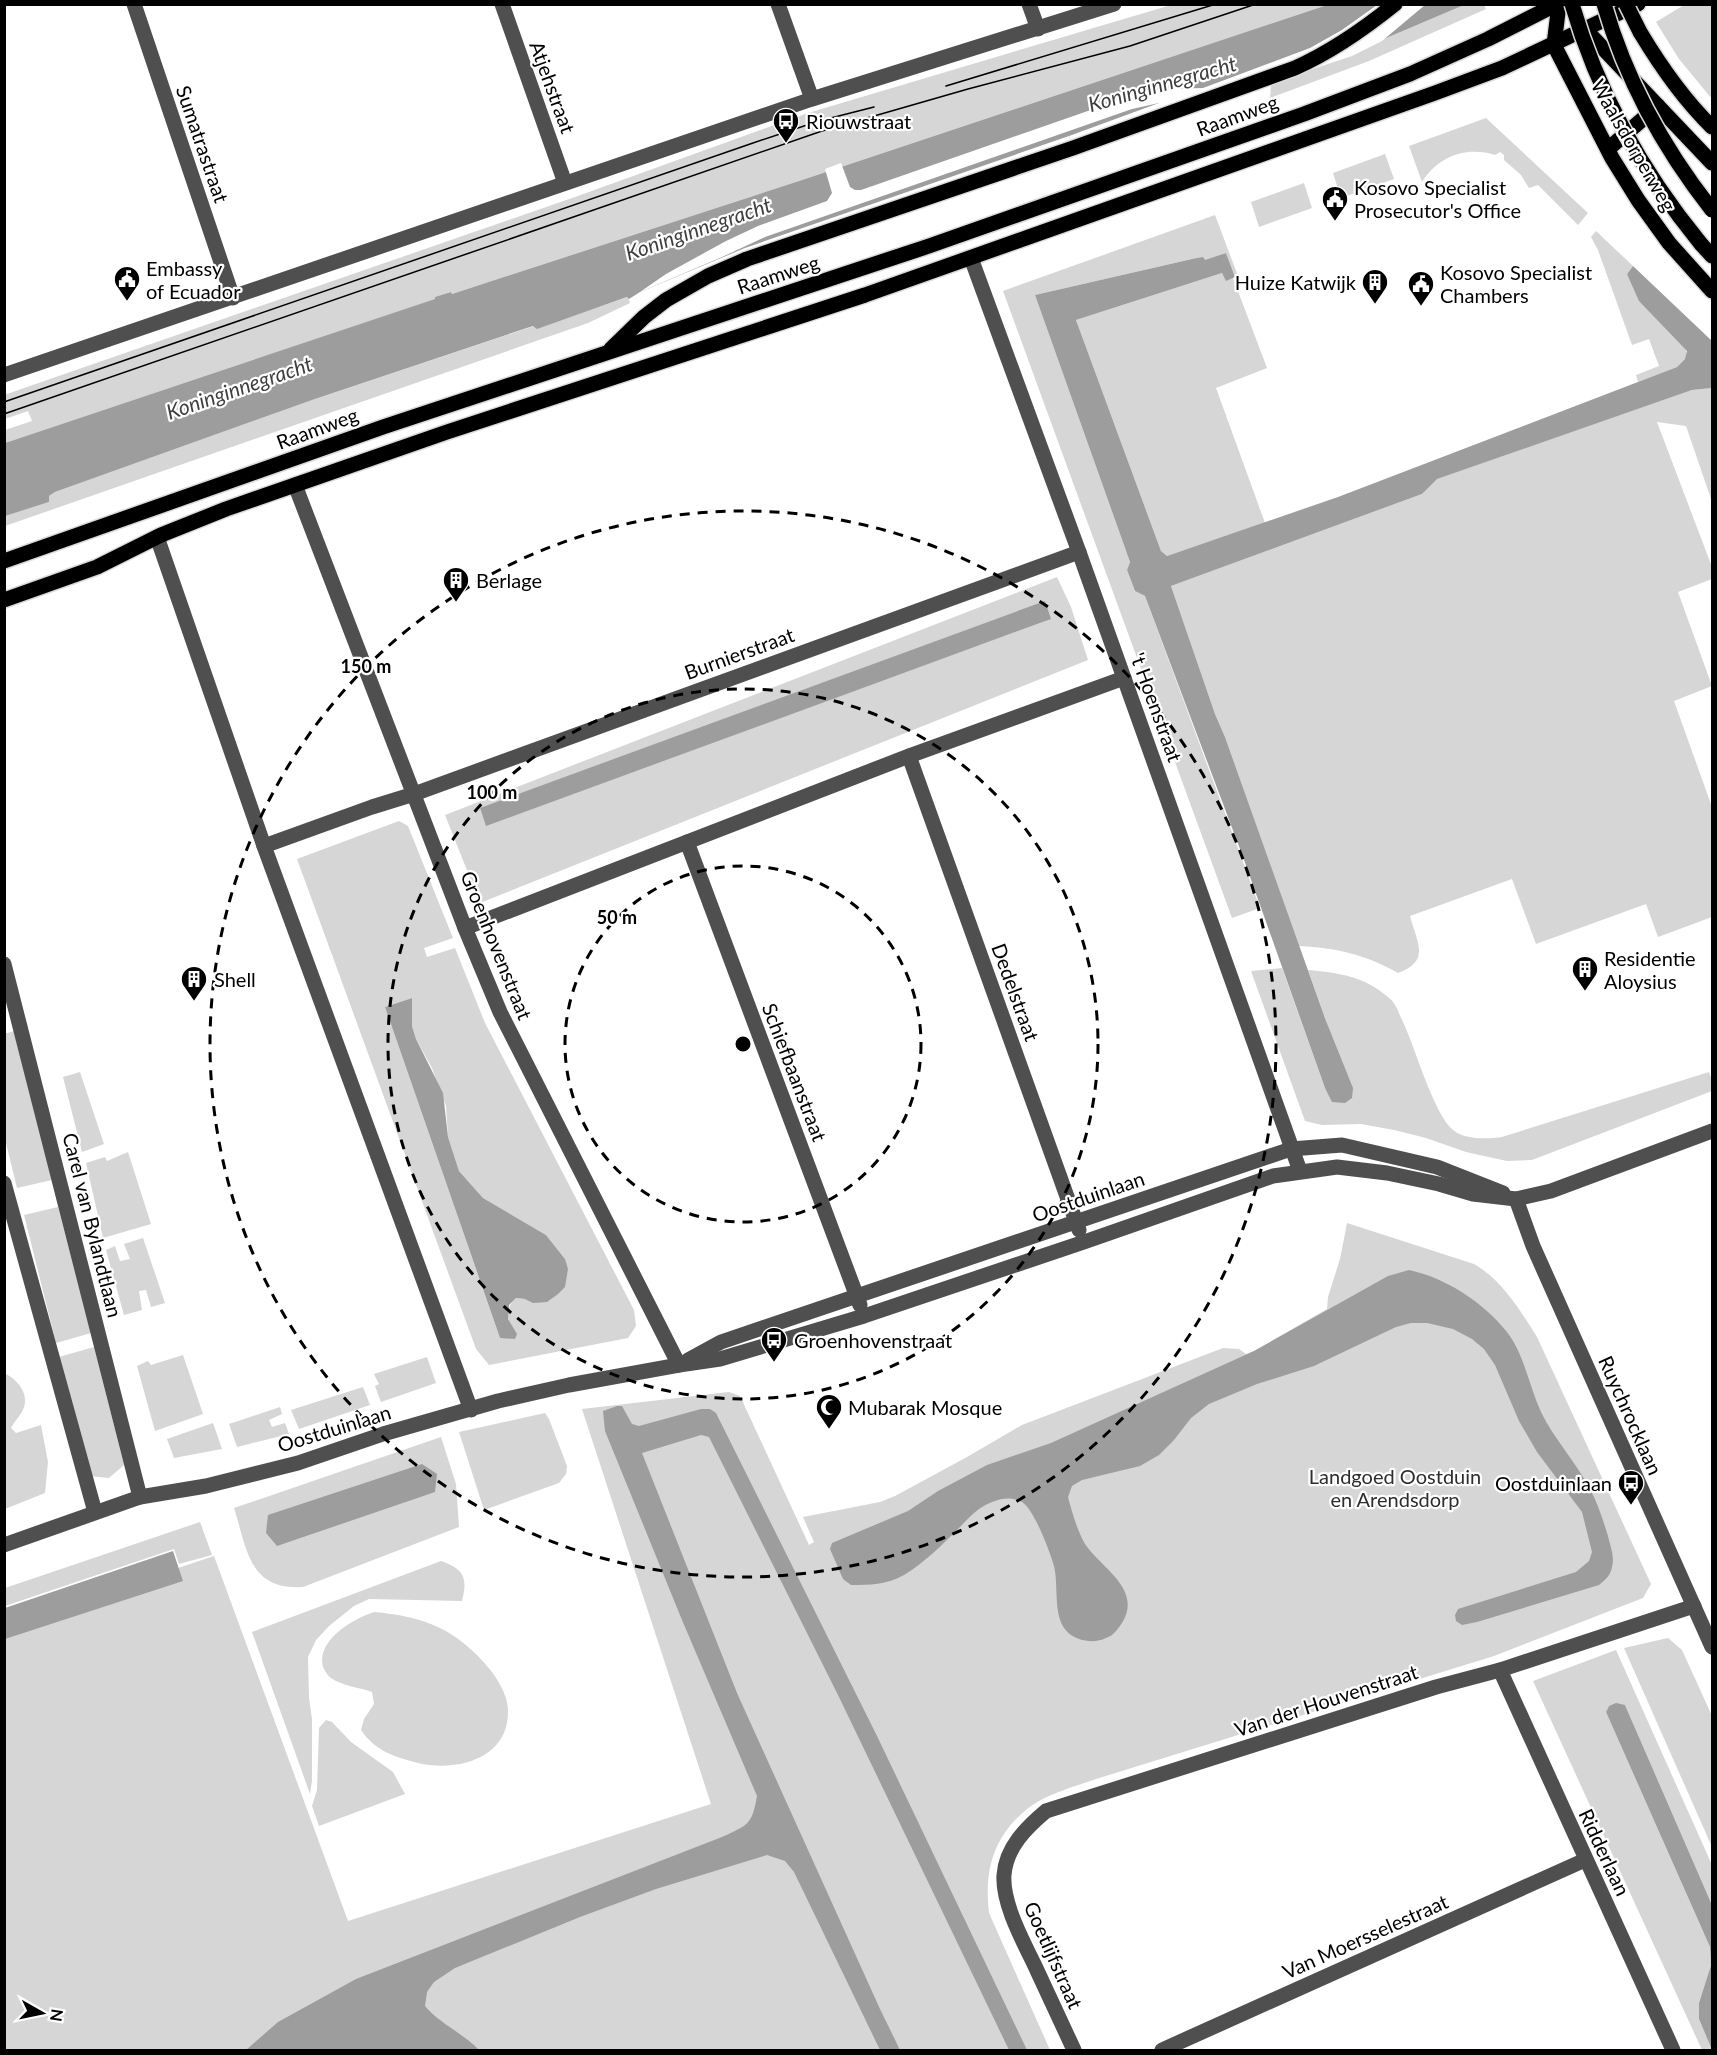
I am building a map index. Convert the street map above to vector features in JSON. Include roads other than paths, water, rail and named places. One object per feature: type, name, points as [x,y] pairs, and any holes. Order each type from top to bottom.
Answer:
[{"type":"main road","points":[[609,352],[644,317],[666,300],[708,276],[735,264],[773,249],[1073,148],[1307,62],[1349,39],[1395,4]]},
{"type":"main road","points":[[1558,4],[1586,30],[1713,163]]},
{"type":"main road","points":[[1554,45],[1558,4]]},
{"type":"main road","name":"Raamweg","points":[[4,561],[383,427],[920,249],[1322,107],[1449,57],[1558,4]]},
{"type":"main road","points":[[1572,4],[1597,76],[1623,132],[1654,182],[1701,244],[1713,256]]},
{"type":"main road","points":[[1604,4],[1625,65],[1649,117],[1676,160],[1713,210]]},
{"type":"main road","points":[[1626,4],[1658,62],[1682,94],[1713,127]]},
{"type":"main road","points":[[4,600],[97,567],[187,524],[295,485],[447,432],[844,302],[1435,93],[1502,68],[1638,4]]},
{"type":"main road","name":"Waalsdorperweg","points":[[1554,45],[1608,149],[1638,200],[1663,234],[1713,291]]},
{"type":"main road","points":[[1608,149],[1658,106]]},
{"type":"street","name":"Sumatrastraat","points":[[134,4],[233,298]]},
{"type":"street","name":"Atjehstraat","points":[[502,4],[565,183]]},
{"type":"street","points":[[778,4],[812,99]]},
{"type":"street","points":[[1029,4],[1038,29]]},
{"type":"street","points":[[4,375],[812,99],[1113,4]]},
{"type":"street","name":"'t Hoenstraat","points":[[971,258],[1080,552],[1300,1172]]},
{"type":"street","name":"Groenhovenstraat","points":[[295,485],[465,928],[500,1012],[679,1365]]},
{"type":"street","points":[[157,537],[264,846],[471,1410]]},
{"type":"street","name":"Burnierstraat","points":[[414,794],[1080,552]]},
{"type":"street","points":[[465,928],[909,756],[1124,678]]},
{"type":"street","name":"Dedelstraat","points":[[909,756],[1084,1242]]},
{"type":"street","points":[[264,846],[414,794]]},
{"type":"street","name":"Schiefbaanstraat","points":[[687,842],[864,1316]]},
{"type":"street","name":"Carel van Bylandtlaan","points":[[4,964],[140,1497]]},
{"type":"street","name":"Oostduinlaan","points":[[4,1545],[140,1497],[206,1486],[298,1463],[383,1434],[531,1393],[720,1359],[864,1316],[1273,1176],[1337,1167],[1367,1170],[1439,1184],[1473,1194],[1516,1199],[1551,1191],[1713,1131]]},
{"type":"street","name":"Oostduinlaan","points":[[679,1365],[721,1342],[1292,1149],[1342,1145],[1437,1167],[1516,1199]]},
{"type":"street","points":[[4,1183],[95,1512]]},
{"type":"street","name":"Ruychrocklaan","points":[[1516,1199],[1533,1246],[1713,1647]]},
{"type":"street","name":"Van der Houvenstraat","points":[[1004,1874],[1011,1851],[1026,1828],[1047,1811],[1436,1687],[1500,1670],[1694,1606]]},
{"type":"street","name":"Ridderlaan","points":[[1500,1670],[1673,2050]]},
{"type":"street","name":"Van Moersselestraat","points":[[1162,2050],[1585,1860]]},
{"type":"street","name":"Goetlijfstraat","points":[[1004,1874],[1006,1897],[1020,1933],[1074,2050]]},
{"type":"water","name":"Koninginnegracht","points":[[1327,5],[1464,5],[1351,53],[1074,151],[1069,136],[745,248],[640,292],[629,299],[627,297],[537,329],[533,326],[315,399],[55,492],[49,496],[49,502],[5,516],[5,443],[435,299],[435,297],[451,292],[452,294],[799,181]]},
{"type":"water","points":[[1226,253],[1235,277],[1226,281],[1222,273],[1076,320],[1161,551],[1167,556],[1338,497],[1677,367],[1685,359],[1687,351],[1639,301],[1627,274],[1633,266],[1712,341],[1712,388],[1692,390],[1437,479],[1422,494],[1171,586],[1326,1021],[1353,1088],[1352,1098],[1345,1103],[1332,1102],[1325,1088],[1243,857],[1145,596],[1135,591],[1127,570],[1130,562],[1035,295],[1192,259],[1203,257],[1205,260]]},
{"type":"water","points":[[1045,601],[1051,619],[486,826],[480,808]]},
{"type":"water","points":[[412,998],[412,1026],[416,1039],[443,1093],[448,1137],[459,1171],[483,1198],[546,1235],[565,1259],[568,1269],[565,1287],[558,1294],[547,1302],[533,1303],[516,1298],[509,1305],[508,1319],[517,1334],[515,1339],[500,1338],[385,1007]]},
{"type":"water","points":[[1409,1270],[1450,1285],[1475,1301],[1497,1321],[1513,1341],[1523,1361],[1541,1412],[1584,1479],[1602,1518],[1612,1551],[1613,1563],[1609,1575],[1599,1585],[1477,1622],[1462,1625],[1456,1621],[1455,1615],[1458,1609],[1576,1572],[1589,1561],[1592,1552],[1582,1512],[1537,1452],[1519,1421],[1495,1365],[1484,1349],[1472,1339],[1453,1329],[1427,1323],[1411,1323],[1396,1327],[1314,1366],[1257,1384],[1209,1404],[1191,1418],[1159,1455],[1140,1466],[1082,1480],[1072,1486],[1068,1497],[1082,1539],[1124,1589],[1127,1600],[1127,1611],[1122,1623],[1109,1637],[1096,1641],[1082,1640],[1070,1634],[1063,1627],[1059,1618],[1056,1576],[1049,1551],[1032,1513],[1027,1506],[1017,1500],[1000,1500],[979,1509],[926,1559],[898,1578],[878,1584],[858,1585],[851,1585],[843,1579],[830,1549],[832,1543],[908,1511],[938,1491],[987,1465],[1051,1443],[1254,1351],[1388,1276]]},
{"type":"water","points":[[622,1406],[632,1424],[639,1426],[701,1409],[710,1409],[716,1413],[877,1736],[1027,2050],[1009,2050],[838,1695],[709,1437],[701,1435],[642,1453],[737,1693],[900,2050],[880,2050],[794,1872],[785,1861],[767,1855],[656,1889],[580,1917],[455,1968],[434,1982],[427,1992],[425,2006],[479,2050],[246,2050],[278,2022],[356,1979],[722,1837],[751,1819],[757,1796],[605,1431],[603,1411]]},
{"type":"water","points":[[422,1464],[437,1474],[435,1492],[277,1546],[266,1533],[268,1515]]},
{"type":"water","points":[[173,1551],[183,1581],[5,1639],[5,1608]]},
{"type":"water","points":[[1616,1703],[1625,1705],[1712,1905],[1712,2050],[1699,2019],[1699,2003],[1711,1965],[1710,1947],[1606,1712],[1609,1706]]},
{"type":"tram line","points":[[946,86],[1216,4]]},
{"type":"tram line","points":[[4,414],[822,131],[1130,46],[1256,4]]},
{"type":"tram line","points":[[4,402],[753,143],[819,121],[874,107]]},
{"type":"place","name":"Riouwstraat","points":[[786,144]]},
{"type":"place","name":"Kosovo Specialist Prosecutor's Office","points":[[1335,222]]},
{"type":"place","name":"Embassy of Ecuador","points":[[127,302]]},
{"type":"place","name":"Huize Katwijk","points":[[1375,305]]},
{"type":"place","name":"Kosovo Specialist Chambers","points":[[1421,307]]},
{"type":"place","name":"Berlage","points":[[456,603]]},
{"type":"place","name":"Residentie Aloysius","points":[[1585,992]]},
{"type":"place","name":"Shell","points":[[194,1002]]},
{"type":"place","name":"Groenhovenstraat","points":[[774,1363]]},
{"type":"place","name":"Mubarak Mosque","points":[[829,1430]]},
{"type":"place","name":"Oostduinlaan","points":[[1631,1506]]},
{"type":"park label","name":"Landgoed Oostduin en Arendsdorp","points":[[1395,1488]]}]
